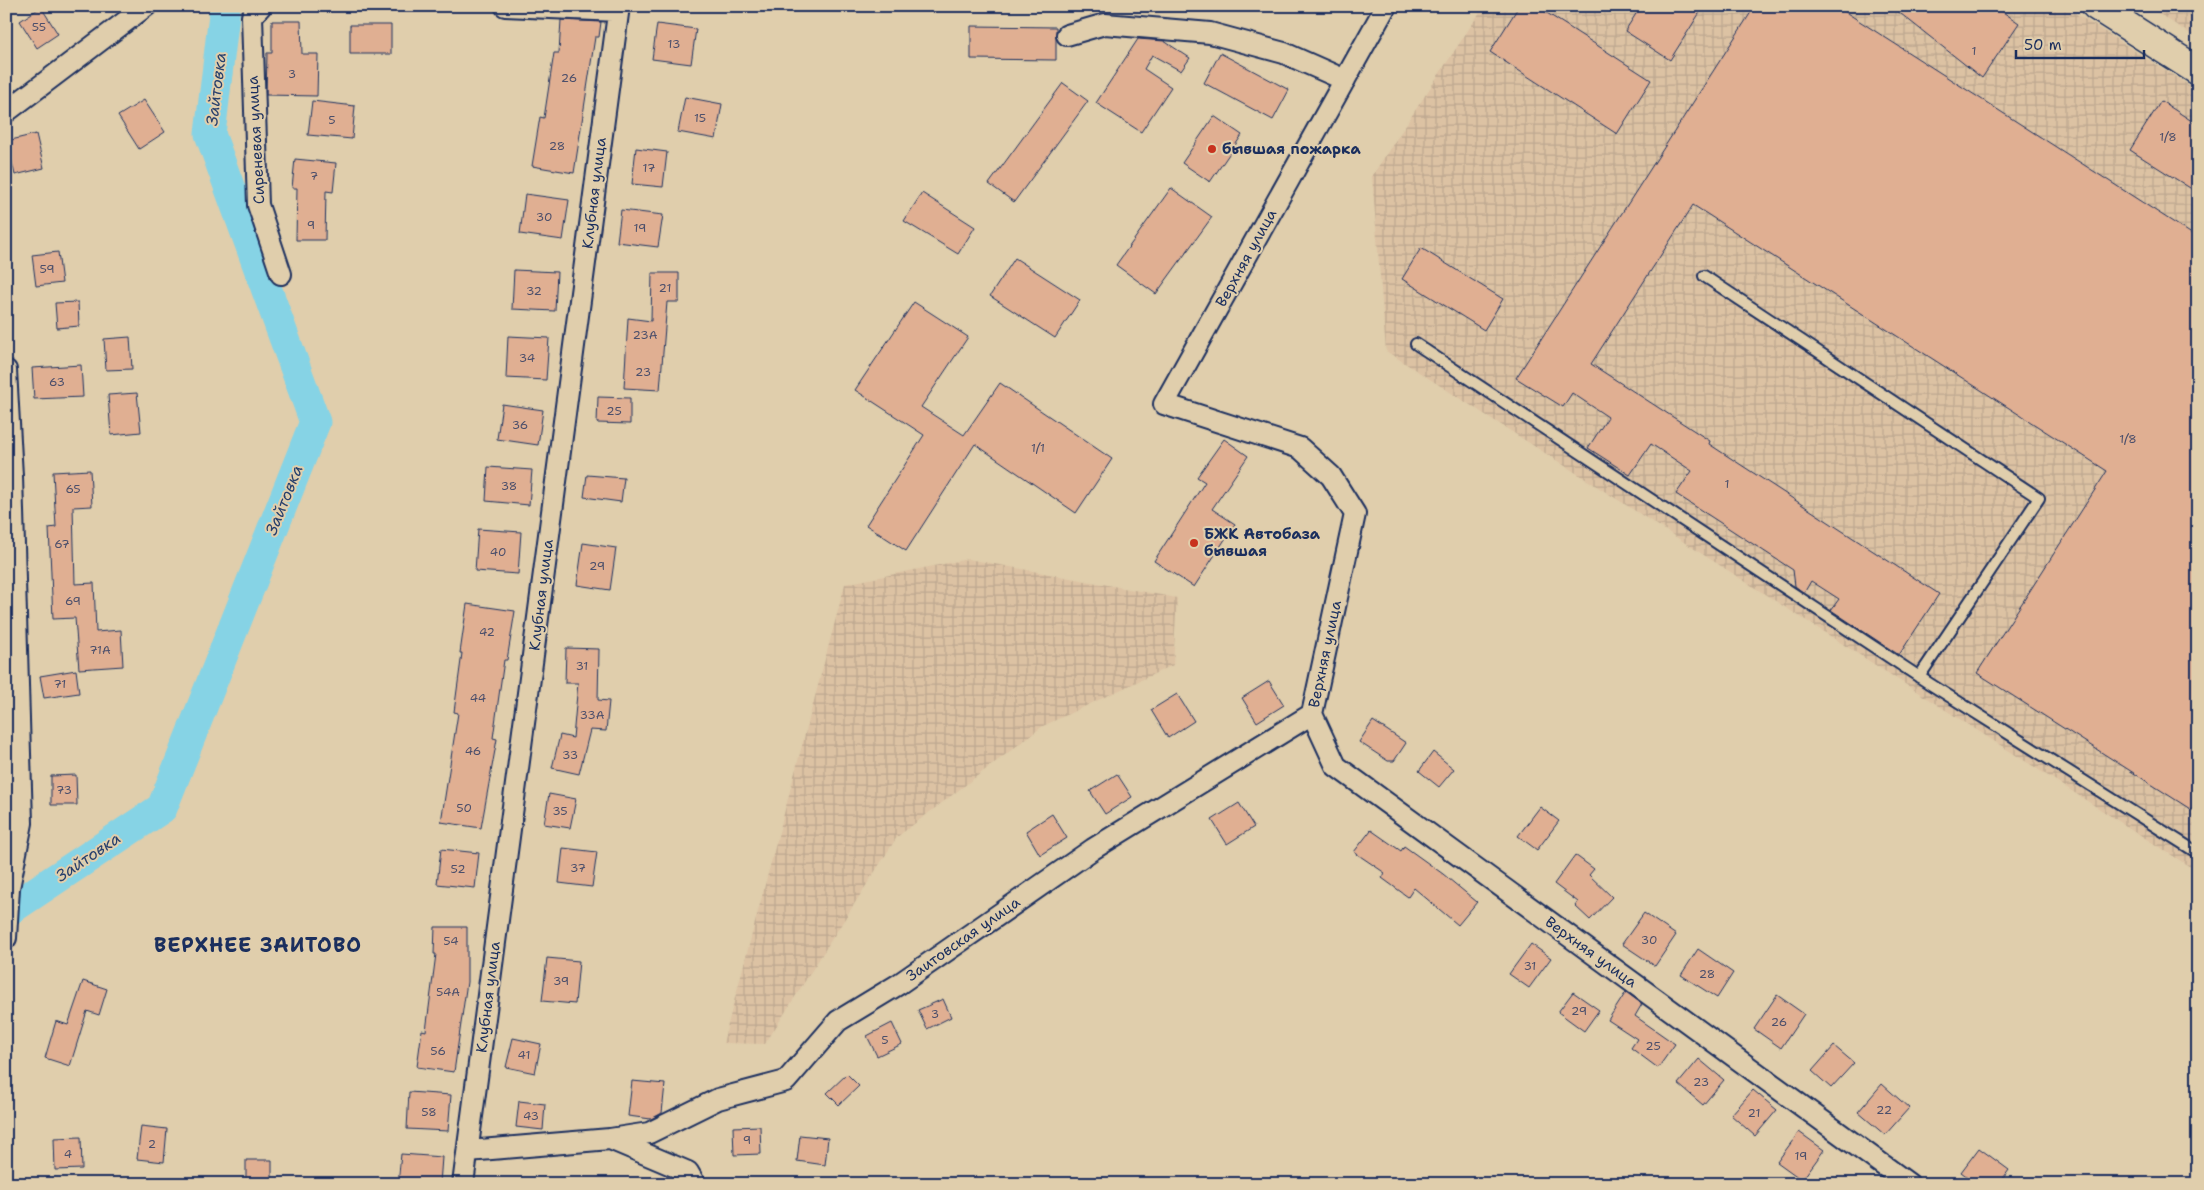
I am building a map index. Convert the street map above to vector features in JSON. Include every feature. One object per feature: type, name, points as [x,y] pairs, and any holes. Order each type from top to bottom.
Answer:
[{"type":"main road","points":[[2096,6],[2198,71]]},
{"type":"street","points":[[6,112],[146,6]]},
{"type":"street","name":"Сиреневая улица","points":[[262,6],[252,16],[258,205],[281,274]]},
{"type":"street","points":[[505,6],[618,9]]},
{"type":"street","name":"Верхняя улица","points":[[1386,6],[1164,404],[1300,448],[1331,476],[1355,514],[1312,714],[1336,766],[1909,1184]]},
{"type":"street","name":"Клубная улица","points":[[464,1184],[618,9]]},
{"type":"street","points":[[1067,35],[1105,24],[1210,33],[1284,53],[1345,80]]},
{"type":"street","points":[[6,370],[12,476],[22,823],[9,888],[6,938]]},
{"type":"street","name":"Заитовская улица","points":[[468,1151],[610,1139],[649,1133],[718,1099],[786,1081],[838,1021],[899,984],[1093,849],[1312,714]]},
{"type":"street","name":"Заитовская улица","points":[[610,1139],[688,1172],[694,1184]]},
{"type":"lane","points":[[1704,276],[2039,498],[1919,677]]},
{"type":"lane","points":[[1416,344],[1919,677],[2198,853]]},
{"type":"shaded area","points":[[1484,6],[2064,6],[2198,91],[2198,872],[1386,351],[1372,176]]},
{"type":"shaded area","points":[[2147,6],[2198,6],[2198,39]]},
{"type":"shaded area","points":[[968,559],[1177,598],[1173,665],[1043,726],[897,837],[765,1044],[723,1043],[845,584]]},
{"type":"building","points":[[1519,6],[1536,6],[1651,80],[1617,134],[1490,52]]},
{"type":"building","points":[[1641,6],[1704,6],[1670,60],[1625,31]]},
{"type":"building","points":[[1755,6],[1836,6],[2198,238],[2198,814],[1977,673],[2107,471],[1693,205],[1591,364],[1710,441],[1709,444],[1939,594],[1899,655],[1831,610],[1839,599],[1811,581],[1804,593],[1795,586],[1793,570],[1676,494],[1692,471],[1651,444],[1630,475],[1588,448],[1608,417],[1572,393],[1563,407],[1516,378]]},
{"type":"building","points":[[1891,6],[1994,6],[2019,23],[1982,78]]},
{"type":"building","points":[[41,7],[58,34],[37,48],[20,21]]},
{"type":"building","points":[[561,20],[601,22],[599,37],[595,37],[574,173],[532,166],[540,117],[544,118],[554,53],[559,53]]},
{"type":"building","points":[[272,21],[301,21],[302,54],[318,54],[317,96],[266,95],[267,53],[272,53]]},
{"type":"building","points":[[657,24],[696,29],[691,64],[652,59]]},
{"type":"building","points":[[350,25],[391,25],[391,54],[350,54]]},
{"type":"building","points":[[971,26],[1056,27],[1056,60],[971,59]]},
{"type":"building","points":[[1138,39],[1164,41],[1190,58],[1181,71],[1152,55],[1144,69],[1171,87],[1141,132],[1096,103]]},
{"type":"building","points":[[1220,53],[1289,90],[1273,120],[1204,83]]},
{"type":"building","points":[[1063,83],[1088,101],[1014,202],[989,184]]},
{"type":"building","points":[[685,97],[722,104],[716,139],[678,132]]},
{"type":"building","points":[[144,100],[165,132],[139,149],[118,116]]},
{"type":"building","points":[[312,101],[355,106],[352,139],[308,135]]},
{"type":"building","points":[[2161,101],[2198,125],[2198,193],[2130,150]]},
{"type":"building","name":"бывшая пожарка","points":[[1214,116],[1242,135],[1210,182],[1182,163]]},
{"type":"building","points":[[36,134],[44,168],[15,175],[7,141]]},
{"type":"building","points":[[636,148],[667,152],[663,187],[632,184]]},
{"type":"building","points":[[295,159],[336,163],[333,192],[326,191],[325,240],[296,240],[297,188],[292,188]]},
{"type":"building","points":[[1171,188],[1212,217],[1156,294],[1116,265]]},
{"type":"building","points":[[922,193],[975,227],[958,254],[904,221]]},
{"type":"building","points":[[525,194],[569,200],[563,240],[520,234]]},
{"type":"building","points":[[621,210],[663,215],[658,247],[617,242]]},
{"type":"building","points":[[1421,248],[1503,299],[1484,330],[1402,279]]},
{"type":"building","points":[[58,252],[62,283],[36,286],[32,255]]},
{"type":"building","points":[[1015,258],[1080,300],[1055,338],[990,296]]},
{"type":"building","points":[[514,270],[557,272],[555,311],[512,309]]},
{"type":"building","points":[[652,273],[679,273],[679,302],[667,302],[660,390],[624,388],[628,318],[651,321]]},
{"type":"building","points":[[78,302],[79,326],[57,328],[55,303]]},
{"type":"building","points":[[914,302],[968,337],[921,407],[964,435],[1000,383],[1112,459],[1076,513],[975,444],[906,551],[866,525],[924,435],[855,390]]},
{"type":"building","points":[[508,336],[549,338],[546,380],[506,378]]},
{"type":"building","points":[[130,337],[132,369],[106,370],[104,339]]},
{"type":"building","points":[[81,365],[83,397],[34,399],[32,368]]},
{"type":"building","points":[[137,393],[141,432],[111,435],[108,395]]},
{"type":"building","points":[[598,397],[630,398],[630,424],[597,423]]},
{"type":"building","points":[[502,404],[543,410],[538,445],[497,439]]},
{"type":"building","name":"БЖК Автобаза бывшая","points":[[1224,439],[1248,456],[1212,509],[1235,524],[1194,587],[1154,561],[1205,482],[1197,477]]},
{"type":"building","points":[[488,467],[532,470],[529,505],[486,501]]},
{"type":"building","points":[[90,470],[92,506],[73,507],[75,584],[94,583],[96,632],[121,630],[123,666],[79,669],[75,618],[53,619],[49,528],[56,527],[53,472]]},
{"type":"building","points":[[587,475],[624,478],[621,502],[584,497]]},
{"type":"building","points":[[478,529],[521,532],[518,574],[475,571]]},
{"type":"building","points":[[583,543],[616,548],[610,590],[577,585]]},
{"type":"building","points":[[467,604],[515,611],[507,660],[504,660],[493,738],[497,739],[481,828],[441,822],[458,713],[454,712]]},
{"type":"building","points":[[566,648],[599,649],[598,700],[609,701],[606,731],[590,730],[579,774],[552,768],[560,735],[573,738],[578,683],[565,683]]},
{"type":"building","points":[[76,670],[79,693],[44,698],[40,676]]},
{"type":"building","points":[[1269,681],[1284,705],[1257,722],[1242,698]]},
{"type":"building","points":[[1177,694],[1194,721],[1168,738],[1151,710]]},
{"type":"building","points":[[1373,721],[1406,743],[1394,761],[1388,761],[1359,742]]},
{"type":"building","points":[[1433,752],[1454,769],[1439,787],[1419,771]]},
{"type":"building","points":[[1117,774],[1132,797],[1105,814],[1090,791]]},
{"type":"building","points":[[76,775],[77,805],[51,805],[51,776]]},
{"type":"building","points":[[549,794],[576,799],[570,828],[544,824]]},
{"type":"building","points":[[1239,803],[1254,827],[1227,844],[1212,820]]},
{"type":"building","points":[[1540,807],[1559,821],[1537,850],[1518,836]]},
{"type":"building","points":[[1052,814],[1067,838],[1040,855],[1026,831]]},
{"type":"building","points":[[1371,830],[1401,851],[1404,846],[1443,874],[1477,902],[1458,925],[1414,888],[1408,897],[1382,878],[1385,873],[1354,852]]},
{"type":"building","points":[[563,848],[597,852],[592,887],[559,883]]},
{"type":"building","points":[[441,849],[479,853],[475,888],[437,884]]},
{"type":"building","points":[[1575,855],[1594,869],[1589,875],[1612,897],[1590,920],[1575,906],[1578,902],[1554,884]]},
{"type":"building","points":[[1644,913],[1676,935],[1655,966],[1622,944]]},
{"type":"building","points":[[435,927],[467,927],[467,982],[454,1072],[417,1067],[422,1030],[426,1031],[436,954],[434,954]]},
{"type":"building","points":[[1531,944],[1551,958],[1529,988],[1509,974]]},
{"type":"building","points":[[1698,949],[1733,973],[1717,998],[1681,975]]},
{"type":"building","points":[[547,958],[579,961],[575,1004],[542,1001]]},
{"type":"building","points":[[83,981],[107,989],[99,1015],[87,1011],[70,1066],[45,1058],[56,1021],[68,1025]]},
{"type":"building","points":[[1573,992],[1599,1010],[1584,1031],[1558,1012]]},
{"type":"building","points":[[1626,992],[1642,1004],[1635,1016],[1675,1044],[1658,1068],[1631,1048],[1637,1039],[1608,1020]]},
{"type":"building","points":[[1777,995],[1804,1014],[1781,1048],[1754,1029]]},
{"type":"building","points":[[943,999],[951,1017],[927,1029],[918,1010]]},
{"type":"building","points":[[892,1023],[902,1044],[877,1056],[867,1036]]},
{"type":"building","points":[[513,1038],[541,1044],[535,1073],[506,1067]]},
{"type":"building","points":[[1834,1046],[1854,1063],[1831,1088],[1812,1071]]},
{"type":"building","points":[[1699,1059],[1724,1080],[1703,1105],[1678,1084]]},
{"type":"building","points":[[847,1074],[859,1086],[839,1105],[827,1093]]},
{"type":"building","points":[[632,1081],[665,1084],[662,1113],[651,1119],[628,1116]]},
{"type":"building","points":[[1882,1084],[1909,1108],[1885,1135],[1858,1112]]},
{"type":"building","points":[[1753,1090],[1777,1110],[1755,1136],[1731,1115]]},
{"type":"building","points":[[409,1092],[451,1095],[448,1131],[407,1129]]},
{"type":"building","points":[[519,1101],[545,1104],[543,1130],[516,1127]]},
{"type":"building","points":[[141,1126],[167,1129],[164,1162],[137,1159]]},
{"type":"building","points":[[760,1126],[761,1154],[734,1155],[733,1127]]},
{"type":"building","points":[[1799,1132],[1824,1150],[1802,1180],[1777,1162]]},
{"type":"building","points":[[800,1135],[828,1138],[825,1165],[797,1161]]},
{"type":"building","points":[[81,1137],[82,1169],[55,1170],[54,1138]]},
{"type":"building","points":[[1979,1148],[2009,1170],[1999,1184],[1977,1184],[1961,1172]]},
{"type":"building","points":[[401,1154],[442,1157],[440,1184],[398,1184]]},
{"type":"building","points":[[246,1160],[272,1160],[272,1184],[246,1184]]},
{"type":"waterway","name":"Зайтовка","points":[[6,912],[162,808],[315,422],[210,134],[225,6]]},
{"type":"place","name":"бывшая пожарка","points":[[1212,149]]},
{"type":"place","name":"БЖК Автобаза бывшая","points":[[1194,543]]},
{"type":"district","name":"ВЕРХНЕЕ ЗАИТОВО","points":[[258,945]]}]
